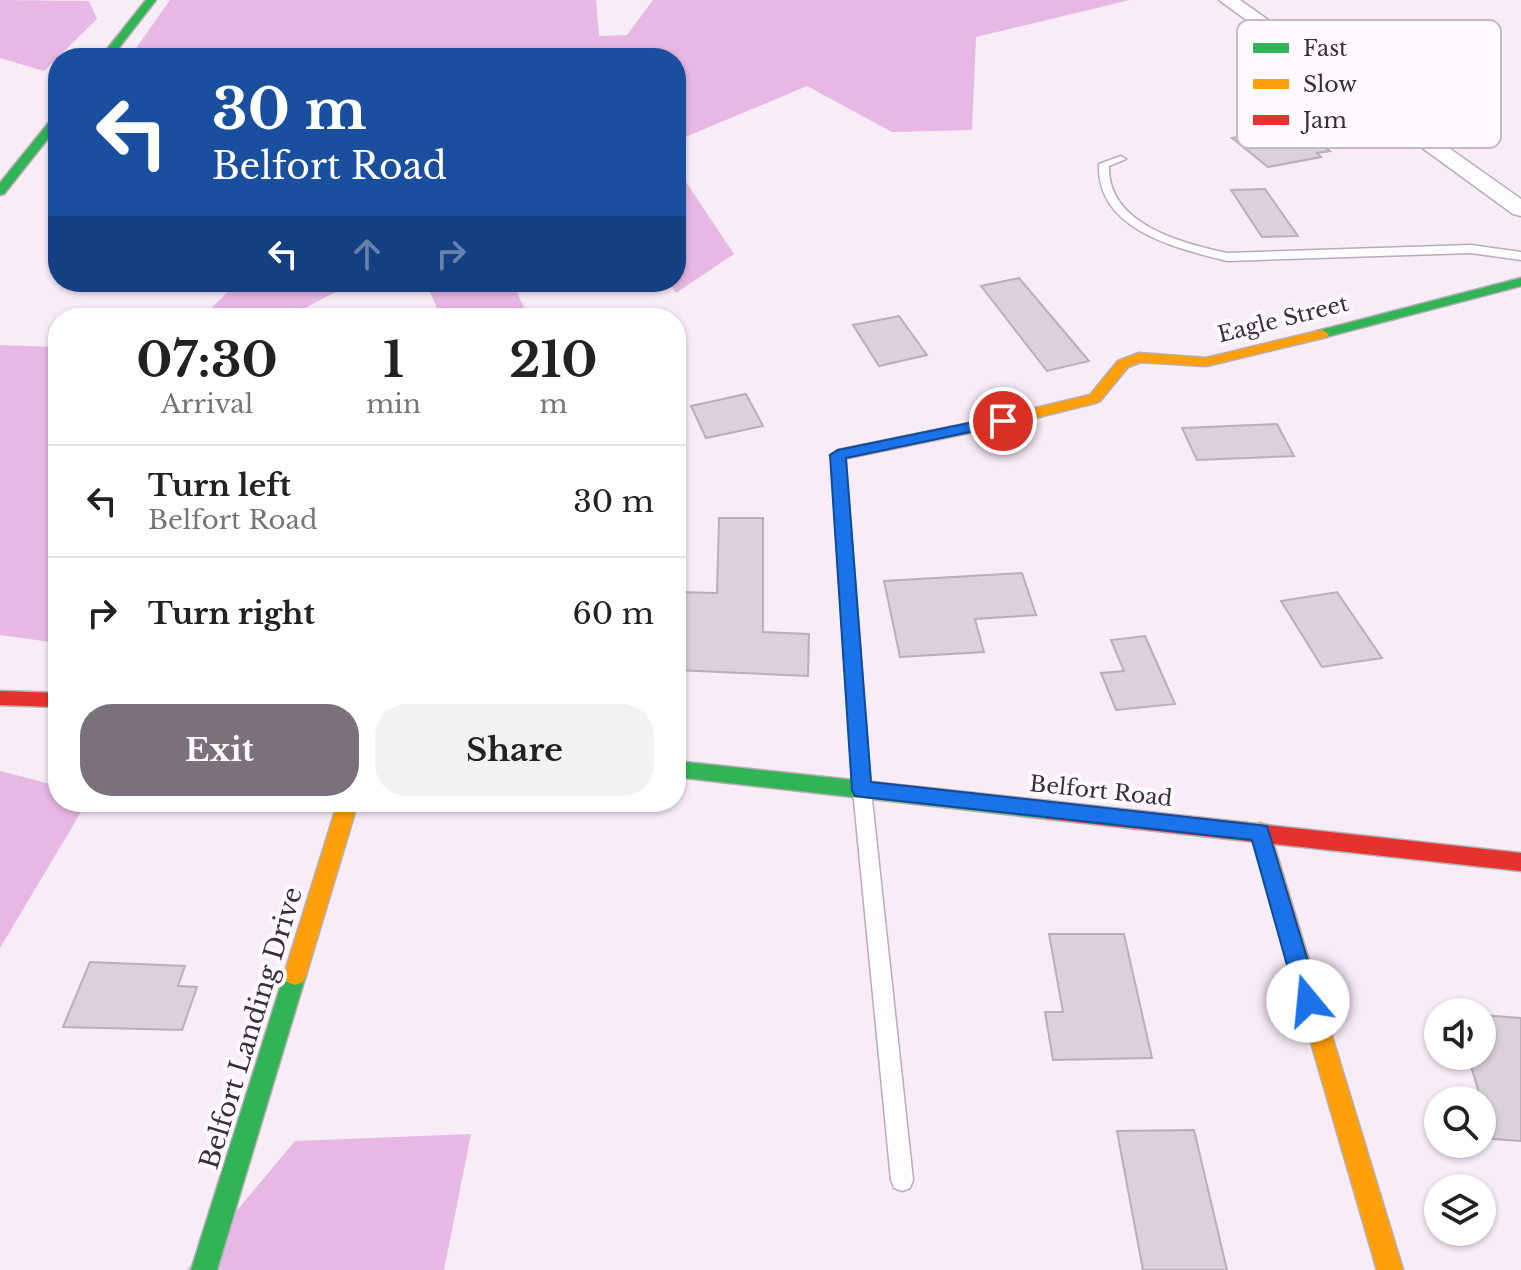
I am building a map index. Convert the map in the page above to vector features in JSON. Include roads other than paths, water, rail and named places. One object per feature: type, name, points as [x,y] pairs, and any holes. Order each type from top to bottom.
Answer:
[{"type":"street","points":[[113,48],[151,0]]},
{"type":"street","points":[[1228,0],[1256,20]]},
{"type":"street","points":[[0,191],[48,131]]},
{"type":"street","points":[[1435,148],[1521,209]]},
{"type":"street","name":"Eagle Street","points":[[838,455],[1003,421],[1095,398],[1106,392],[1123,363],[1136,358],[1195,363],[1222,360],[1521,282]]},
{"type":"street","points":[[0,698],[48,700]]},
{"type":"street","name":"Belfort Road","points":[[686,770],[1521,862]]},
{"type":"street","name":"Belfort Landing Drive","points":[[204,1270],[345,812]]},
{"type":"street","points":[[1260,832],[1390,1270]]},
{"type":"lane","points":[[1121,159],[1104,164],[1104,185],[1114,203],[1138,225],[1160,238],[1194,250],[1227,257],[1471,249],[1521,256]]},
{"type":"lane","points":[[838,455],[862,790],[902,1180]]}]
